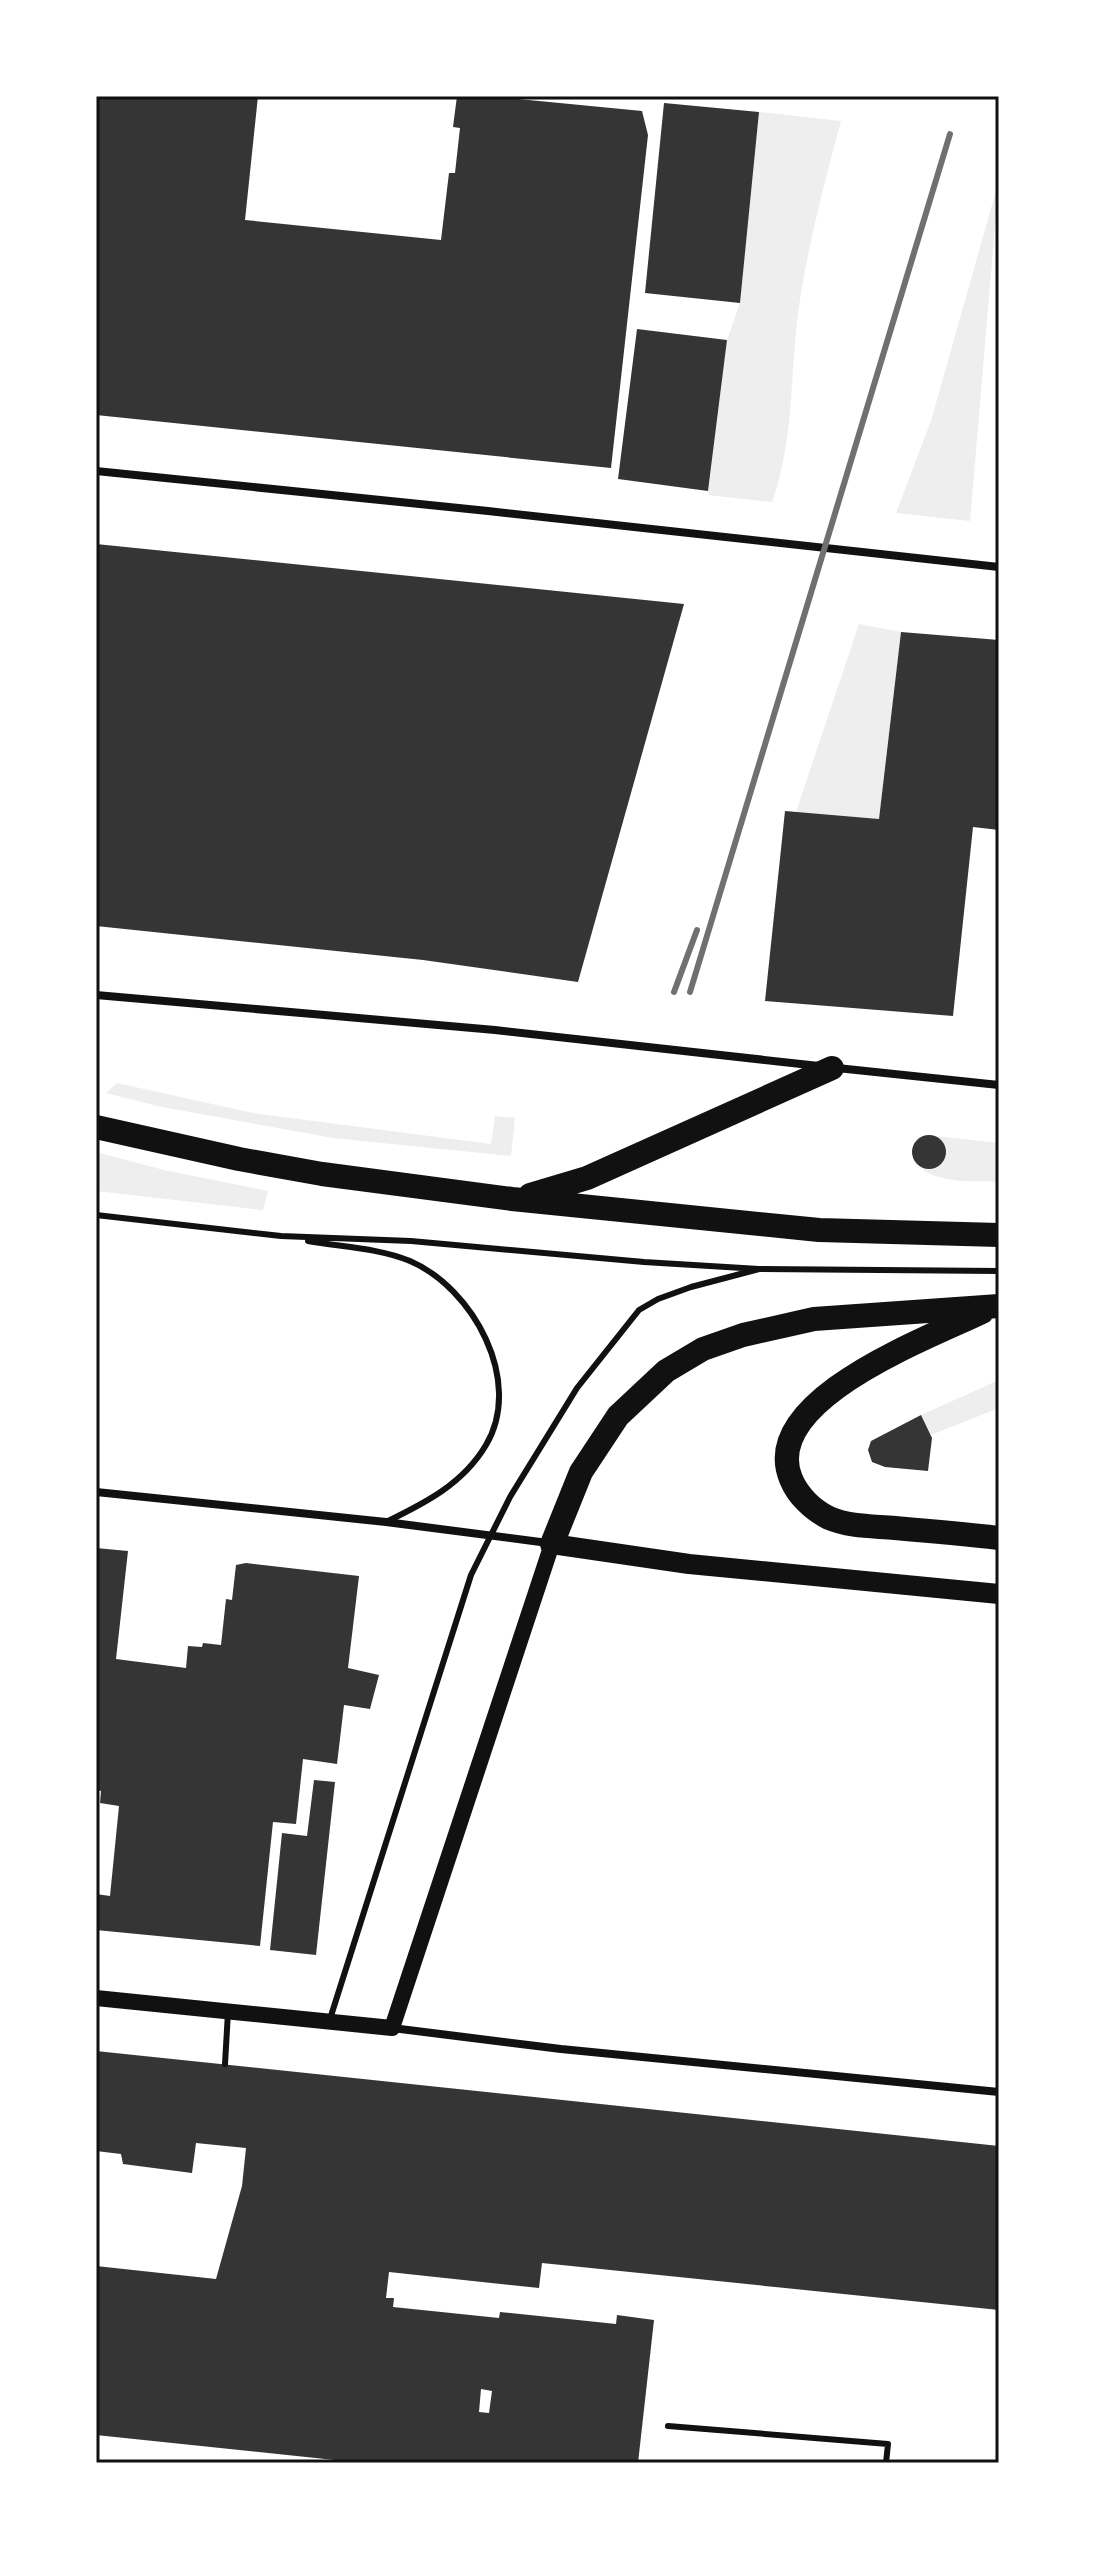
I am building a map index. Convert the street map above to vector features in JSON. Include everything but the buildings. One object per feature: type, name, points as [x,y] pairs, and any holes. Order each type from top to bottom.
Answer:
[{"type":"highway","points":[[512,1199],[587,1178],[832,1068]]},
{"type":"highway","points":[[96,1127],[322,1174],[512,1199],[819,1230],[999,1235]]},
{"type":"highway","points":[[996,1306],[837,1385],[800,1422],[787,1453],[787,1470],[807,1503],[829,1517],[853,1525],[999,1538]]},
{"type":"highway","points":[[552,1544],[581,1472],[618,1416],[666,1371],[703,1349],[780,1324],[814,1319],[996,1306]]},
{"type":"main road","points":[[96,1998],[392,2028],[552,1544],[689,1564],[999,1594]]},
{"type":"street","points":[[96,471],[999,567]]},
{"type":"street","points":[[96,995],[495,1030],[999,1085]]},
{"type":"street","points":[[96,1492],[386,1522],[552,1544]]},
{"type":"street","points":[[392,2028],[561,2049],[999,2092]]},
{"type":"lane","points":[[96,1215],[281,1236],[375,1252],[412,1262],[456,1296],[486,1336],[496,1369],[495,1423],[488,1442],[460,1478],[444,1492],[386,1522]]},
{"type":"lane","points":[[281,1236],[411,1241],[759,1269],[999,1271]]},
{"type":"lane","points":[[329,2022],[471,1575],[489,1536],[577,1388],[639,1310],[691,1287],[759,1269]]},
{"type":"lane","points":[[225,2064],[228,2012]]},
{"type":"lane","points":[[668,2426],[888,2444],[886,2463]]},
{"type":"shaded area","points":[[759,112],[841,121],[816,217],[802,289],[788,432],[772,502],[708,495],[727,340],[740,303]]},
{"type":"shaded area","points":[[999,180],[970,521],[896,513],[931,421]]},
{"type":"shaded area","points":[[859,624],[901,632],[879,819],[796,812]]},
{"type":"shaded area","points":[[117,1083],[253,1113],[491,1144],[495,1116],[515,1118],[511,1156],[333,1138],[162,1107],[106,1093]]},
{"type":"shaded area","points":[[935,1136],[999,1143],[999,1182],[957,1180],[937,1176],[920,1167],[934,1168],[944,1159],[944,1143]]},
{"type":"shaded area","points":[[96,1152],[164,1170],[268,1191],[263,1210],[96,1191]]},
{"type":"shaded area","points":[[999,1380],[999,1408],[931,1435],[921,1415]]},
{"type":"railway","points":[[690,992],[950,134]]},
{"type":"railway","points":[[674,992],[697,930]]}]
